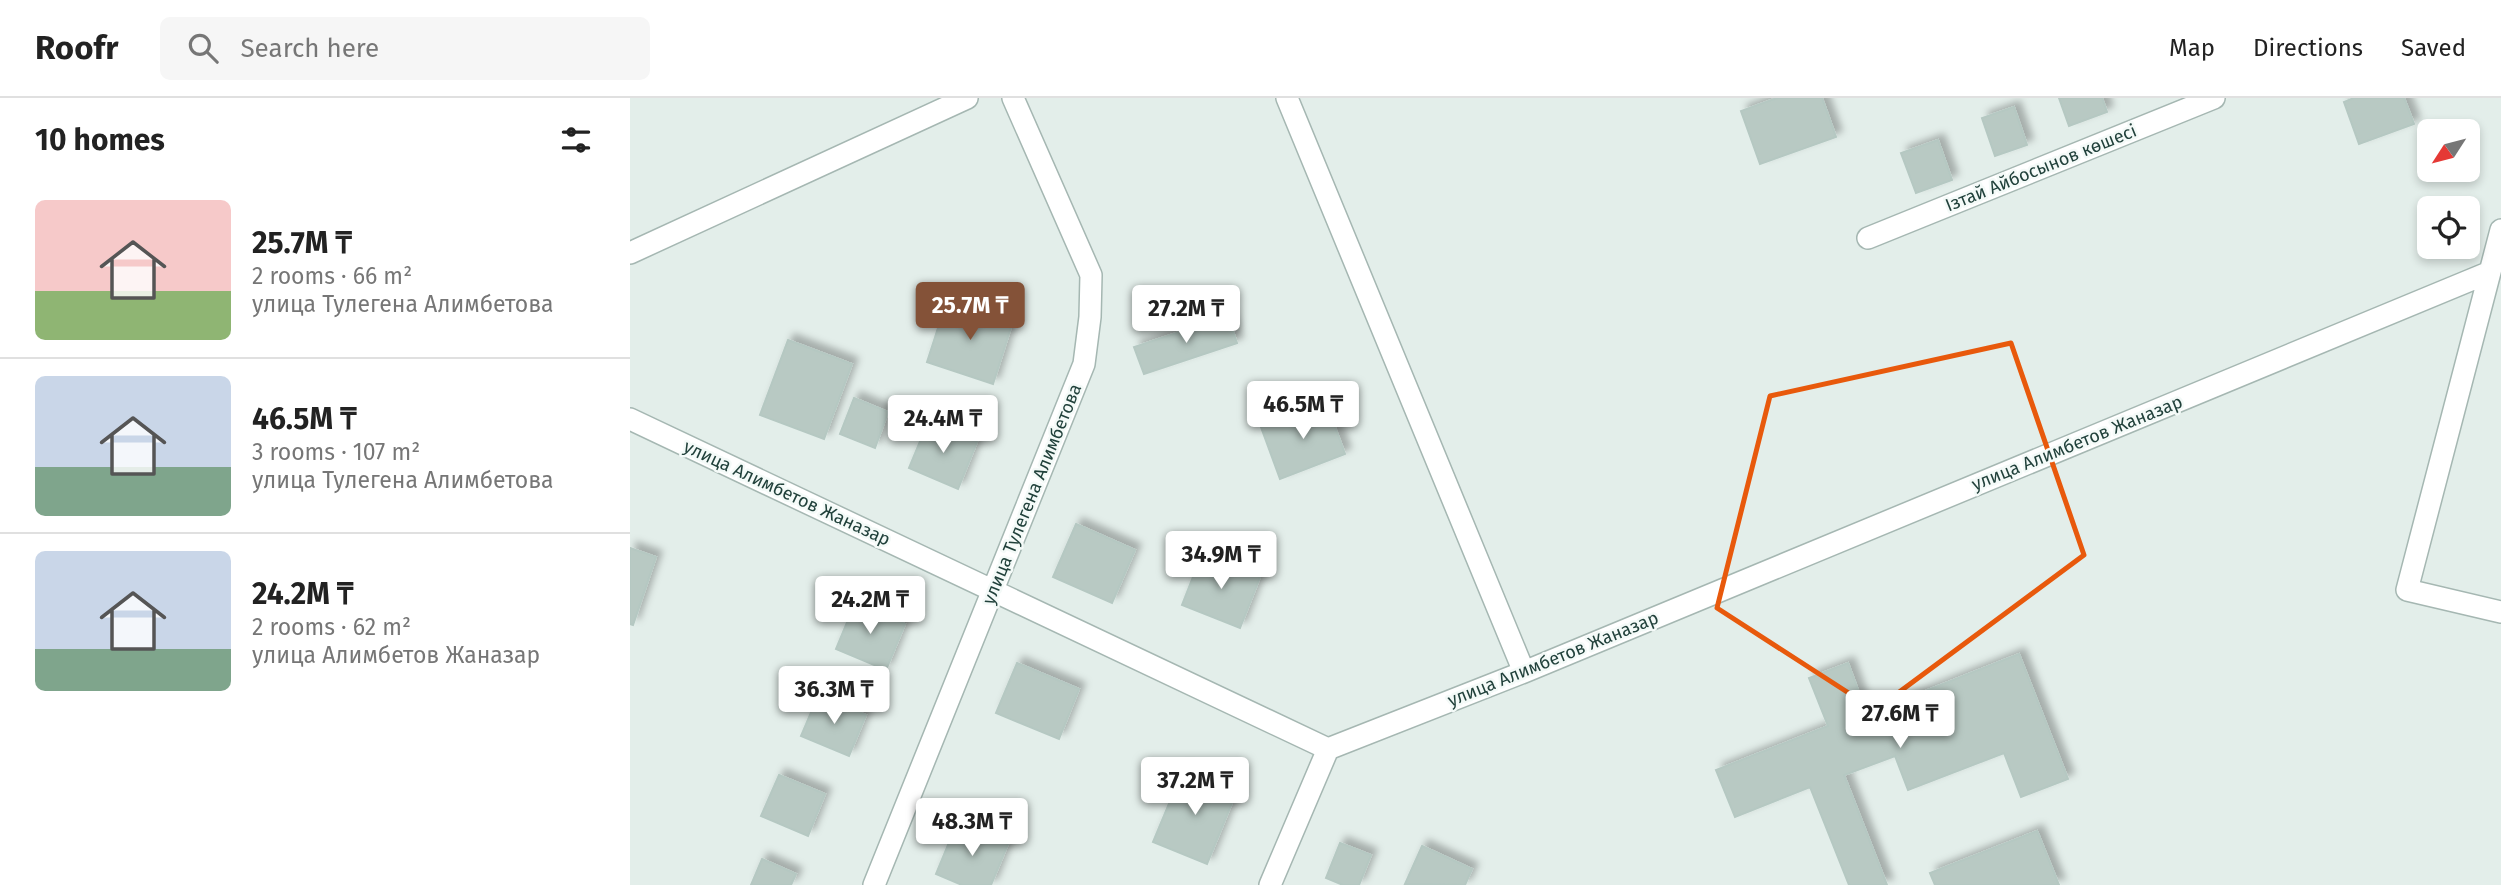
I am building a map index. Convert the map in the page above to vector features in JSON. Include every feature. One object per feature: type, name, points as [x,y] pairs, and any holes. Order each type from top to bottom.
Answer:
[{"type":"street","points":[[630,253],[967,98]]},
{"type":"street","name":"улица Тулегена Алимбетова","points":[[874,885],[1084,364],[1090,317],[1091,275],[1013,98]]},
{"type":"street","points":[[1287,98],[1524,672]]},
{"type":"street","name":"Ізтай Айбосынов көшесі","points":[[1868,238],[2214,98]]},
{"type":"street","points":[[2501,230],[2407,590],[2501,612]]},
{"type":"street","name":"улица Алимбетов Жаназар","points":[[630,419],[1328,749],[1524,672],[2490,272]]},
{"type":"street","points":[[1269,885],[1328,749]]},
{"type":"highlighted area","points":[[2011,343],[2084,555],[1875,710],[1717,608],[1770,396]]},
{"type":"building","points":[[1777,98],[1822,98],[1836,137],[1760,164],[1741,111]]},
{"type":"building","points":[[2059,98],[2102,98],[2107,112],[2069,126]]},
{"type":"building","points":[[2354,98],[2404,98],[2414,124],[2359,144],[2344,102]]},
{"type":"building","points":[[2014,107],[2027,145],[1995,156],[1982,118]]},
{"type":"building","points":[[1938,140],[1952,180],[1916,193],[1901,153]]},
{"type":"building","points":[[947,300],[1013,321],[993,384],[927,362]]},
{"type":"building","points":[[1228,316],[1237,343],[1144,374],[1134,347]]},
{"type":"building","points":[[788,340],[852,364],[824,439],[760,415]]},
{"type":"building","points":[[854,398],[888,412],[875,448],[840,434]]},
{"type":"building","points":[[1326,403],[1345,454],[1280,479],[1261,427]]},
{"type":"building","points":[[928,422],[977,442],[958,489],[909,468]]},
{"type":"building","points":[[1076,524],[1135,550],[1112,603],[1053,577]]},
{"type":"building","points":[[630,548],[656,557],[633,625],[630,624]]},
{"type":"building","points":[[1202,554],[1260,577],[1240,628],[1182,605]]},
{"type":"building","points":[[855,603],[905,624],[886,670],[836,649]]},
{"type":"building","points":[[2019,654],[2068,779],[2021,797],[2004,753],[1908,790],[1895,756],[1844,775],[1887,885],[1849,885],[1810,787],[1735,817],[1716,770],[1828,726],[1809,678],[1848,663],[1867,714]]},
{"type":"building","points":[[1017,663],[1079,689],[1059,739],[996,713]]},
{"type":"building","points":[[818,696],[866,715],[849,756],[801,736]]},
{"type":"building","points":[[1183,770],[1236,793],[1207,864],[1153,842]]},
{"type":"building","points":[[779,775],[825,794],[808,836],[761,816]]},
{"type":"building","points":[[957,823],[1008,844],[991,885],[962,885],[936,874]]},
{"type":"building","points":[[2037,831],[2059,885],[1935,885],[1930,873]]},
{"type":"building","points":[[1340,843],[1371,855],[1359,885],[1343,885],[1326,878]]},
{"type":"building","points":[[1422,846],[1472,869],[1465,885],[1405,884]]},
{"type":"building","points":[[762,859],[796,874],[791,885],[751,885]]}]
